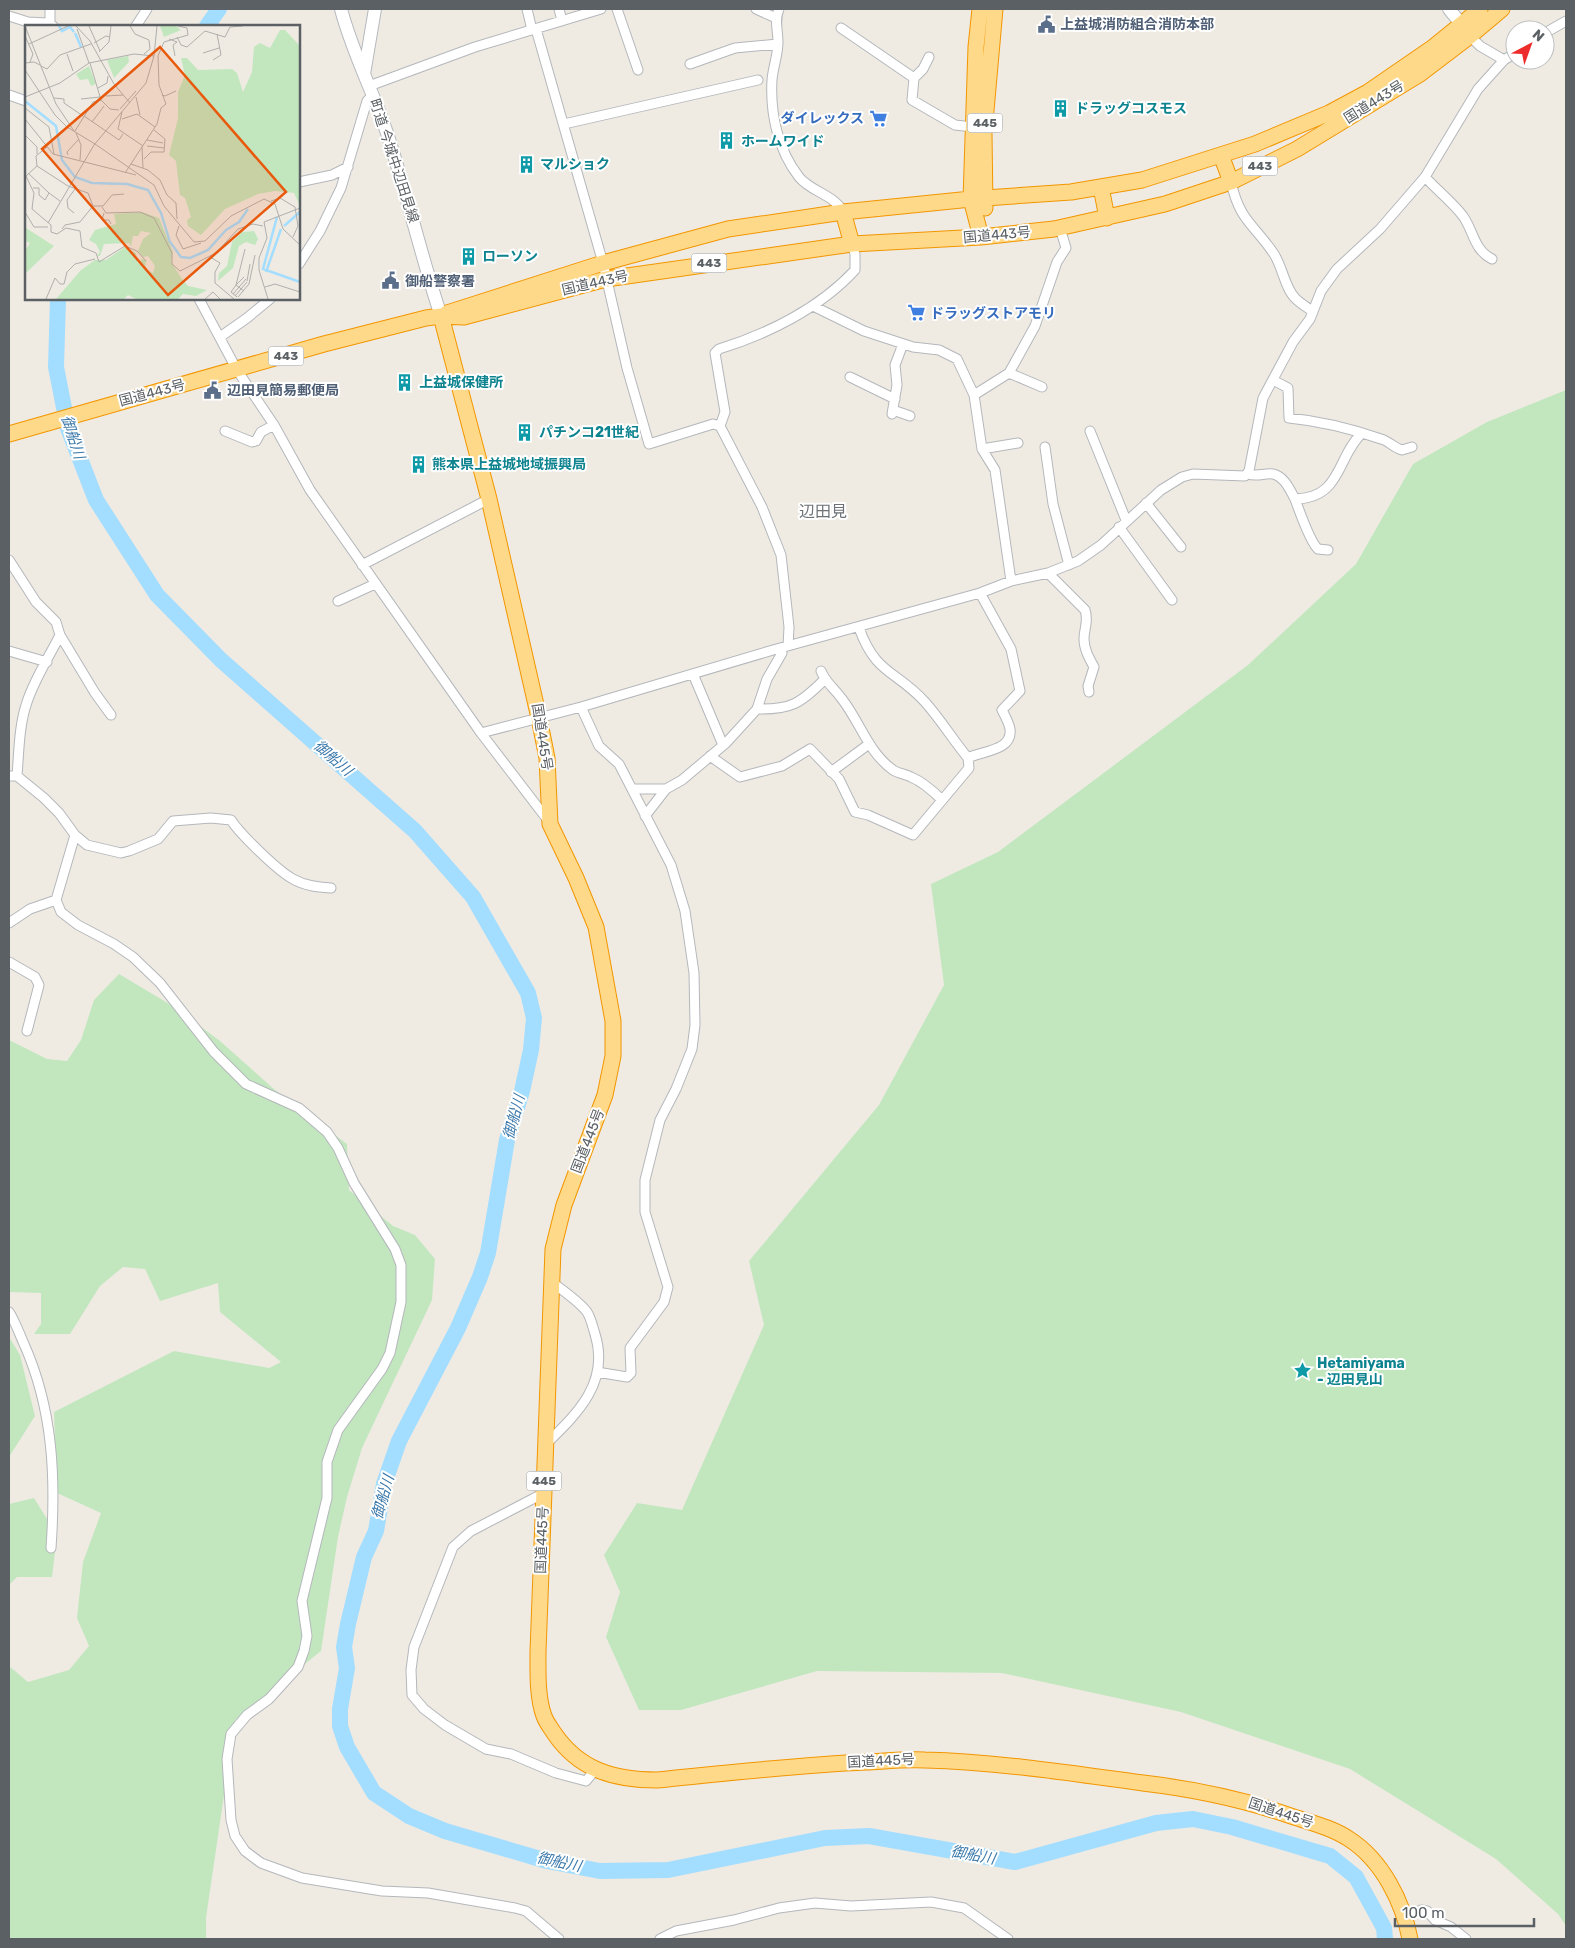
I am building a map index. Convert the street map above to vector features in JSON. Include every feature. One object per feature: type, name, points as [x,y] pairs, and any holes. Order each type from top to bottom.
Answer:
[{"type":"highway","name":"445","points":[[980,9],[973,127],[981,237]]},
{"type":"highway","name":"445","points":[[979,199],[995,9]]},
{"type":"highway","name":"国道443号","points":[[9,434],[324,344],[441,316],[459,308],[603,263],[728,229],[843,212],[1071,192],[1142,180],[1255,144],[1329,113],[1368,92],[1432,48],[1480,9]]},
{"type":"highway","name":"国道443号","points":[[441,316],[464,317],[606,279],[852,244],[981,237],[1060,228],[1165,204],[1231,182],[1297,149],[1420,74],[1502,9]]},
{"type":"highway","points":[[1221,155],[1231,182]]},
{"type":"highway","points":[[1101,187],[1107,218]]},
{"type":"highway","points":[[843,212],[852,244]]},
{"type":"highway","name":"国道445号","points":[[441,316],[489,499],[540,718],[547,758],[550,824],[576,878],[596,927],[613,1021],[612,1056],[605,1095],[564,1206],[554,1249],[538,1652],[539,1683],[544,1716],[565,1749],[595,1770],[638,1780],[657,1780],[819,1764],[923,1759],[995,1764],[1201,1790],[1266,1806],[1350,1839],[1371,1860],[1390,1884],[1405,1917],[1410,1939]]},
{"type":"street","points":[[9,16],[28,22],[51,25],[50,9]]},
{"type":"street","points":[[137,25],[147,9]]},
{"type":"street","name":"町道 今城中辺田見線","points":[[341,9],[399,168],[441,316]]},
{"type":"street","points":[[364,74],[375,9]]},
{"type":"street","points":[[526,9],[564,124],[603,263],[627,368],[649,444],[713,424],[720,426],[762,507],[779,548],[788,627],[785,647],[767,679],[757,709],[723,745],[682,780],[666,789],[646,816]]},
{"type":"street","points":[[559,9],[562,20]]},
{"type":"street","points":[[300,262],[320,231],[341,188],[371,91],[475,47],[602,9]]},
{"type":"street","points":[[617,9],[638,70]]},
{"type":"street","points":[[756,9],[776,18]]},
{"type":"street","points":[[779,9],[776,18],[778,44],[772,82],[774,118],[782,147],[800,178],[810,188],[834,201],[843,212]]},
{"type":"street","points":[[1248,474],[1263,398],[1293,342],[1310,320],[1321,291],[1337,268],[1380,229],[1425,177],[1468,102],[1504,60],[1480,46],[1449,9]]},
{"type":"street","points":[[1555,27],[1566,20]]},
{"type":"street","points":[[841,28],[914,78]]},
{"type":"street","points":[[690,64],[735,48],[778,44]]},
{"type":"street","points":[[929,57],[923,69],[914,78],[912,100],[955,125],[973,127]]},
{"type":"street","points":[[564,124],[758,80]]},
{"type":"street","points":[[9,95],[25,101]]},
{"type":"street","points":[[300,182],[332,175],[348,167]]},
{"type":"street","points":[[1425,177],[1461,214],[1470,227],[1475,244],[1483,254],[1492,259]]},
{"type":"street","points":[[1231,182],[1234,199],[1244,218],[1270,248],[1280,263],[1290,292],[1312,311]]},
{"type":"street","points":[[974,395],[1009,373],[1035,326],[1057,262],[1066,248],[1060,228]]},
{"type":"street","points":[[720,426],[725,412],[714,359],[716,350],[788,320],[813,306],[855,270],[855,254],[852,244]]},
{"type":"street","points":[[199,300],[237,370],[274,425],[310,490],[481,733],[550,824]]},
{"type":"street","points":[[220,337],[248,318],[269,300]]},
{"type":"street","points":[[813,306],[858,328],[903,344],[950,353],[957,359],[974,395],[982,449],[996,470],[1011,581]]},
{"type":"street","points":[[903,344],[896,365],[897,385],[892,412],[910,416]]},
{"type":"street","points":[[1009,373],[1042,387]]},
{"type":"street","points":[[850,378],[895,399]]},
{"type":"street","points":[[1273,380],[1288,388],[1289,418],[1308,420],[1362,432],[1390,442],[1402,450],[1412,447]]},
{"type":"street","points":[[225,431],[252,442],[256,441],[261,432],[274,425]]},
{"type":"street","points":[[1090,431],[1126,520]]},
{"type":"street","points":[[1296,499],[1322,494],[1330,485],[1352,442],[1362,432]]},
{"type":"street","points":[[982,449],[1018,443]]},
{"type":"street","points":[[1045,447],[1054,504],[1069,565]]},
{"type":"street","points":[[481,733],[581,707],[785,647],[859,628],[980,593],[1011,581],[1048,573],[1069,565],[1101,545],[1126,520],[1171,482],[1193,474],[1236,478],[1248,474],[1273,474],[1279,477],[1296,499],[1301,517],[1307,525],[1314,546],[1318,549],[1328,550]]},
{"type":"street","points":[[362,565],[489,499]]},
{"type":"street","points":[[1146,503],[1181,547]]},
{"type":"street","points":[[1119,527],[1172,600]]},
{"type":"street","points":[[9,560],[36,602],[56,622],[60,635],[95,693],[111,714]]},
{"type":"street","points":[[1048,573],[1085,610],[1088,618],[1084,639],[1087,653],[1094,667],[1088,686],[1089,692]]},
{"type":"street","points":[[338,601],[375,584]]},
{"type":"street","points":[[968,758],[999,748],[1007,743],[1010,730],[1002,710],[1020,691],[1011,649],[980,593]]},
{"type":"street","points":[[710,756],[728,771],[740,777],[782,766],[810,749],[839,779],[855,812],[868,815],[910,835],[969,768],[968,758],[924,701],[875,661],[868,651],[859,628]]},
{"type":"street","points":[[60,635],[33,685],[26,704],[13,776],[60,813],[75,835],[87,845],[121,853],[158,839],[173,821],[211,818],[230,820],[280,869],[293,879],[306,885],[331,888]]},
{"type":"street","points":[[9,652],[46,662]]},
{"type":"street","points":[[693,674],[723,745]]},
{"type":"street","points":[[757,709],[778,710],[792,706],[808,696],[823,676],[843,700],[869,744],[896,772],[912,777],[942,800]]},
{"type":"street","points":[[581,707],[599,746],[619,764],[671,864],[685,911],[694,973],[695,1025],[692,1049],[676,1089],[660,1120],[645,1180],[645,1212],[668,1287],[664,1302],[630,1348],[631,1373],[627,1377],[597,1372]]},
{"type":"street","points":[[831,772],[869,744]]},
{"type":"street","points":[[632,789],[666,789]]},
{"type":"street","points":[[75,835],[56,900],[61,912],[78,925],[114,944],[133,957],[160,983],[214,1052],[246,1084],[298,1108],[327,1132],[338,1148],[354,1183],[391,1242],[401,1265],[401,1302],[390,1353],[382,1370],[338,1430],[327,1462],[327,1498],[302,1601],[307,1636],[304,1651],[298,1667],[269,1699],[248,1716],[231,1734],[227,1759],[231,1820],[235,1836],[245,1851],[261,1863],[276,1870],[302,1878],[373,1889],[428,1893],[515,1908],[526,1911],[560,1939]]},
{"type":"street","points":[[9,923],[30,909],[56,900]]},
{"type":"street","points":[[9,962],[35,977],[39,986],[27,1032]]},
{"type":"street","points":[[546,1444],[583,1404],[595,1382],[601,1359],[588,1313],[552,1282]]},
{"type":"street","points":[[9,1312],[32,1362],[47,1409],[50,1435],[53,1516],[51,1548]]},
{"type":"street","points":[[544,1493],[471,1531],[453,1547],[414,1647],[411,1670],[412,1695],[424,1709],[445,1726],[486,1749],[512,1754],[556,1773],[586,1781],[595,1770]]},
{"type":"street","points":[[660,1939],[676,1931],[734,1920],[779,1908],[815,1903],[851,1906],[931,1902],[964,1908],[1008,1939]]},
{"type":"street","points":[[1405,1917],[1421,1910],[1427,1910],[1442,1925],[1451,1927],[1466,1939]]},
{"type":"green space","points":[[1566,390],[1566,1926],[1558,1914],[1496,1859],[1350,1769],[1181,1712],[1002,1673],[817,1671],[681,1710],[639,1710],[606,1637],[620,1592],[604,1555],[637,1503],[682,1510],[764,1325],[749,1261],[879,1105],[944,985],[931,884],[998,852],[1248,665],[1356,564],[1413,464],[1487,422]]},
{"type":"green space","points":[[119,974],[176,1008],[220,1041],[275,1090],[347,1144],[349,1190],[393,1226],[415,1235],[435,1259],[432,1300],[362,1448],[347,1497],[338,1537],[321,1651],[235,1720],[206,1918],[206,1939],[9,1939],[9,1666],[28,1682],[69,1670],[89,1646],[77,1618],[83,1562],[101,1513],[57,1493],[54,1412],[174,1351],[269,1368],[281,1362],[220,1312],[218,1283],[160,1301],[145,1269],[123,1267],[100,1286],[70,1334],[34,1334],[41,1324],[41,1293],[9,1292],[9,1040],[47,1059],[67,1061],[81,1040],[94,1000]]},
{"type":"green space","points":[[9,1337],[20,1355],[35,1416],[9,1457]]},
{"type":"green space","points":[[34,1498],[57,1535],[52,1577],[17,1577],[9,1585],[9,1504]]},
{"type":"waterway","name":"御船川","points":[[208,25],[219,9]]},
{"type":"waterway","name":"御船川","points":[[58,300],[56,367],[68,428],[96,500],[157,595],[221,660],[415,831],[473,897],[528,993],[534,1018],[531,1050],[522,1091],[507,1140],[488,1253],[458,1328],[399,1441],[384,1484],[376,1531],[364,1557],[348,1624],[344,1647],[347,1668],[340,1709],[340,1726],[347,1747],[374,1793],[409,1816],[445,1831],[547,1861],[600,1871],[668,1870],[825,1838],[869,1836],[1015,1862],[1156,1823],[1193,1819],[1232,1827],[1330,1856],[1356,1877],[1384,1928],[1385,1939]]},
{"type":"place","name":"上益城消防組合消防本部","points":[[1046,24]]},
{"type":"place","name":"ドラッグコスモス","points":[[1061,108]]},
{"type":"place","name":"ダイレックス","points":[[878,118]]},
{"type":"place","name":"ホームワイド","points":[[727,141]]},
{"type":"place","name":"マルショク","points":[[526,164]]},
{"type":"place","name":"ローソン","points":[[468,256]]},
{"type":"place","name":"御船警察署","points":[[391,281]]},
{"type":"place","name":"ドラッグストアモリ","points":[[916,313]]},
{"type":"place","name":"上益城保健所","points":[[405,382]]},
{"type":"place","name":"辺田見簡易郵便局","points":[[213,390]]},
{"type":"place","name":"パチンコ21世紀","points":[[525,432]]},
{"type":"place","name":"熊本県上益城地域振興局","points":[[418,464]]},
{"type":"place","name":"Hetamiyama - 辺田見山","points":[[1303,1371]]},
{"type":"district","name":"辺田見","points":[[823,511]]}]
